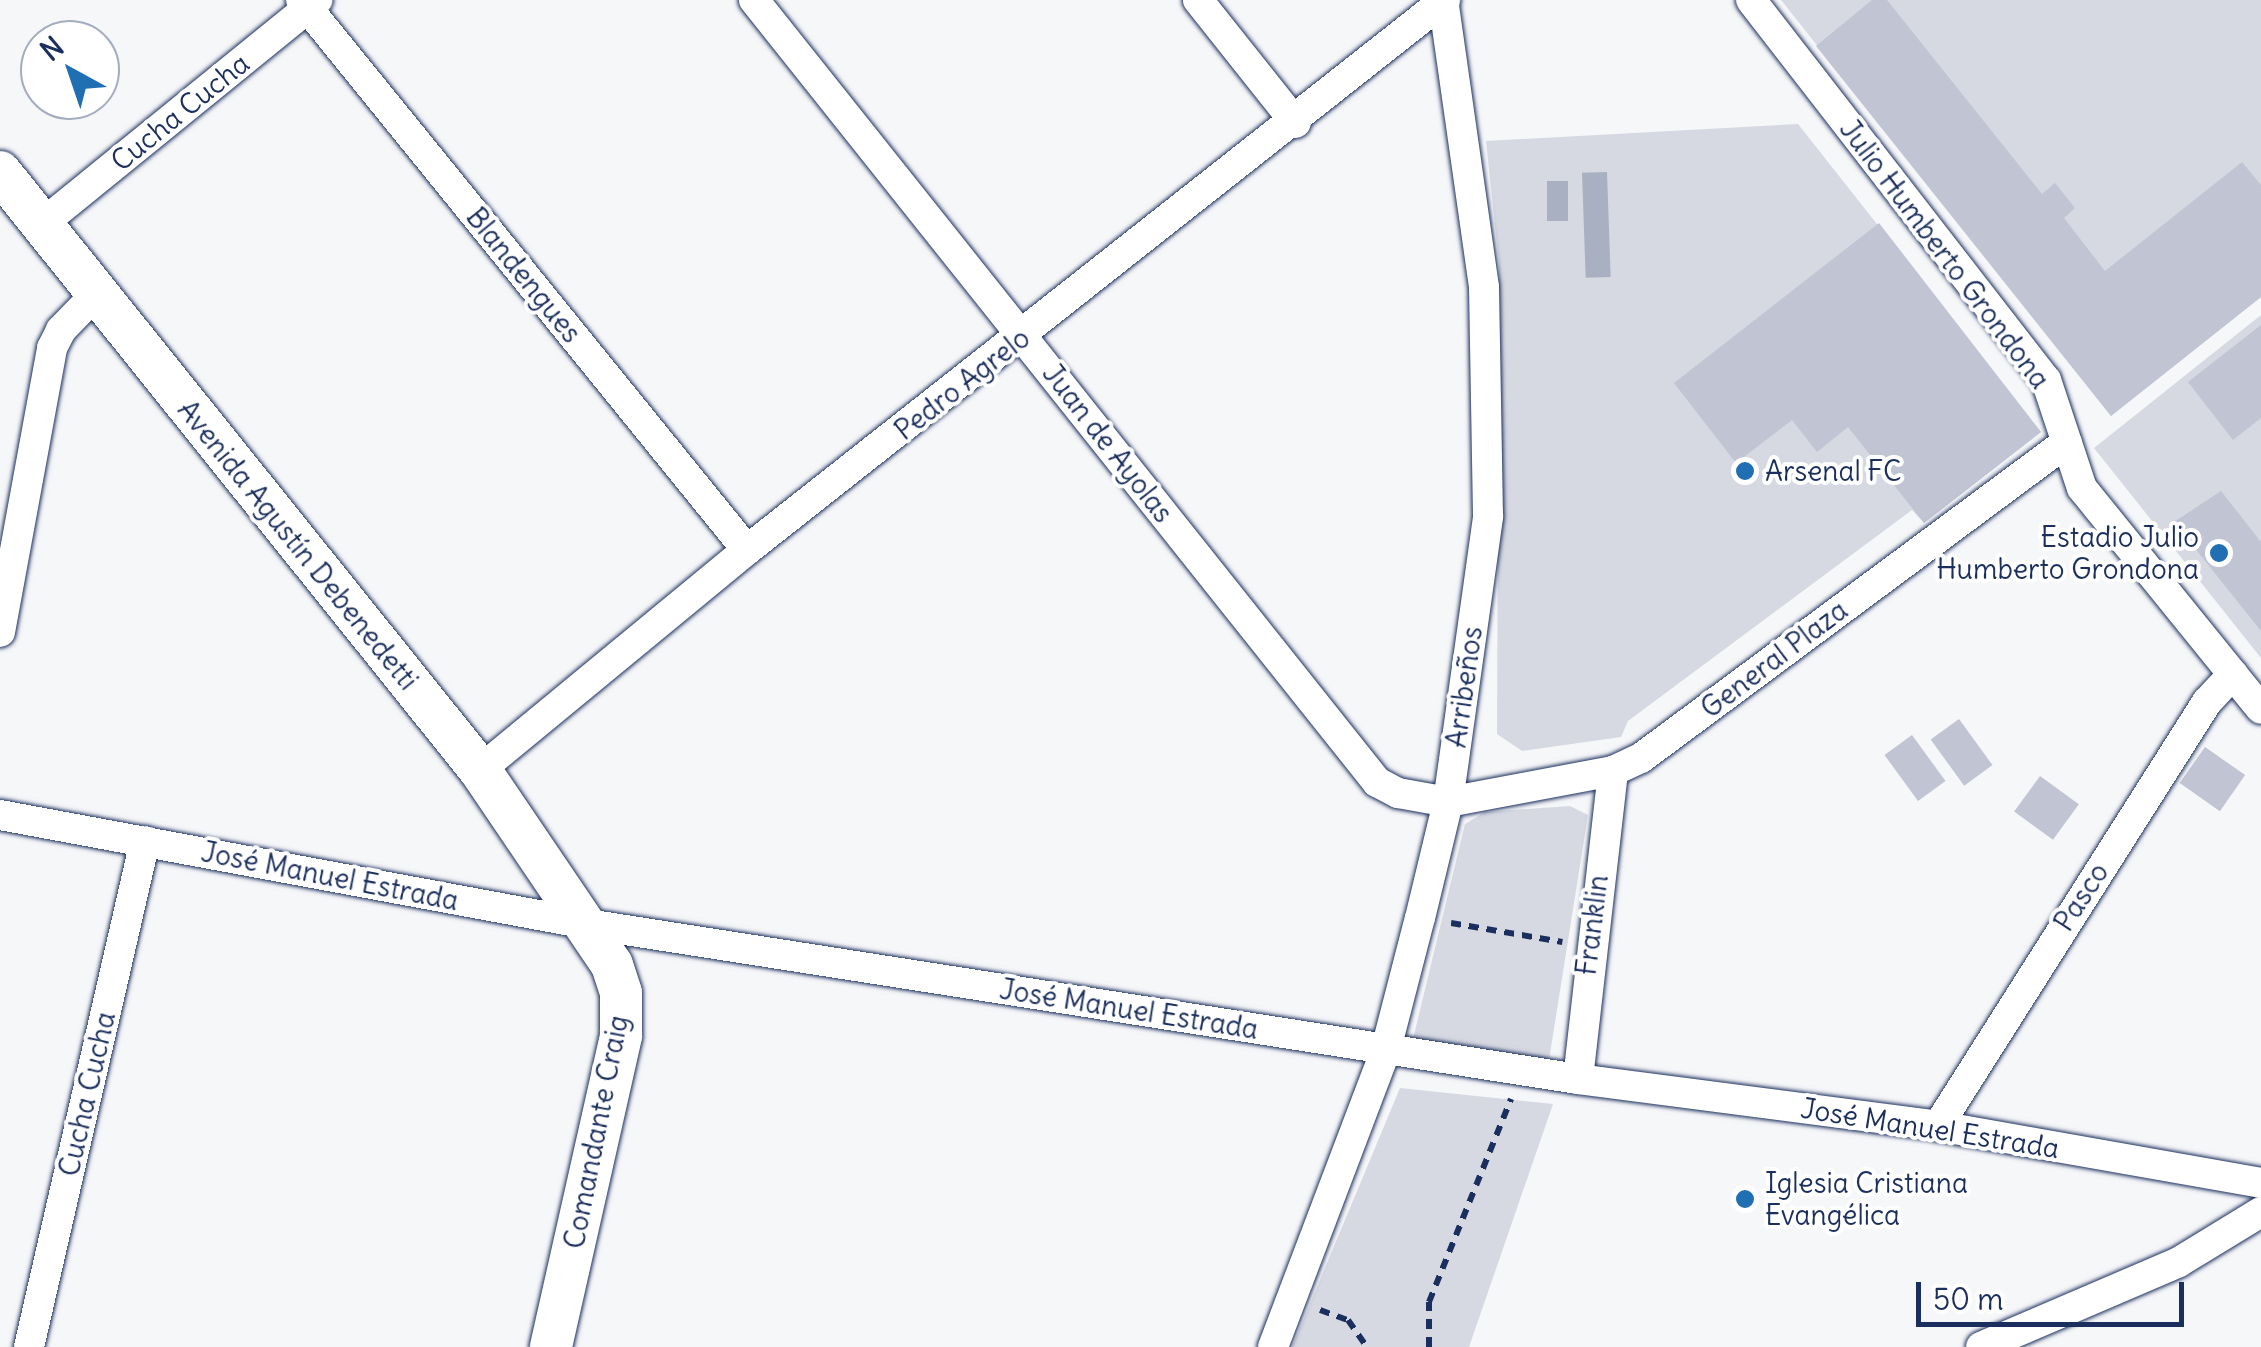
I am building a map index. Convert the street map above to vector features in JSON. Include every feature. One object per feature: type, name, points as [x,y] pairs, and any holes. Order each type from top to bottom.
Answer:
[{"type":"main road","name":"Avenida Agustín Debenedetti","points":[[0,172],[480,770],[587,924]]},
{"type":"main road","name":"Comandante Craig","points":[[551,1347],[621,1036],[621,993],[587,924]]},
{"type":"street","name":"Juan de Ayolas","points":[[754,0],[1376,782],[1419,799],[1448,802]]},
{"type":"street","points":[[1198,0],[1296,123]]},
{"type":"street","name":"Pedro Agrelo","points":[[480,770],[747,550],[1296,123],[1443,0]]},
{"type":"street","name":"Arribeños","points":[[1273,1347],[1386,1049],[1420,918],[1448,802],[1488,516],[1490,426],[1484,287],[1443,0]]},
{"type":"street","name":"Julio Humberto Grondona","points":[[1751,0],[2046,380],[2082,488],[2261,710]]},
{"type":"street","name":"Cucha Cucha","points":[[42,224],[309,3]]},
{"type":"street","name":"Blandengues","points":[[309,3],[747,550]]},
{"type":"street","points":[[0,632],[52,348],[61,330],[96,294]]},
{"type":"street","name":"General Plaza","points":[[1448,802],[1612,770],[1641,758],[2067,442]]},
{"type":"street","name":"Pasco","points":[[1938,1126],[2208,702],[2233,674]]},
{"type":"street","name":"Franklin","points":[[1578,1079],[1588,947],[1612,770]]},
{"type":"street","name":"José Manuel Estrada","points":[[0,815],[587,924],[1578,1079],[1938,1126],[2261,1183]]},
{"type":"street","name":"Cucha Cucha","points":[[29,1347],[145,841]]},
{"type":"street","points":[[1982,1347],[2179,1262],[2261,1212]]},
{"type":"path","points":[[1420,918],[1588,947]]},
{"type":"path","points":[[1429,1347],[1429,1302],[1523,1070]]},
{"type":"path","points":[[1291,1302],[1348,1320],[1362,1346]]},
{"type":"shaded area","points":[[1781,0],[2261,0],[2261,297],[2111,416]]},
{"type":"shaded area","name":"Arsenal FC","points":[[1798,124],[2041,432],[1924,523],[1912,510],[1628,721],[1621,737],[1522,751],[1497,734],[1499,263],[1486,141]]},
{"type":"shaded area","name":"Estadio Julio Humberto Grondona","points":[[2261,315],[2261,658],[2094,448]]},
{"type":"shaded area","points":[[1570,806],[1588,815],[1549,1060],[1413,1039],[1465,824],[1485,812]]},
{"type":"shaded area","points":[[1400,1088],[1553,1104],[1469,1347],[1292,1347]]},
{"type":"water","points":[[1607,172],[1611,277],[1586,278],[1582,173]]},
{"type":"water","points":[[1547,181],[1568,181],[1568,221],[1547,221]]},
{"type":"building","points":[[1872,0],[1887,0],[2042,194],[2055,183],[2075,208],[2064,218],[2105,271],[2242,162],[2261,185],[2261,297],[2111,416],[1816,46]]},
{"type":"building","points":[[1879,223],[2041,432],[1924,523],[1848,427],[1817,452],[1792,420],[1736,463],[1674,383]]},
{"type":"building","points":[[2261,325],[2261,418],[2233,440],[2188,382]]},
{"type":"building","points":[[2221,491],[2261,542],[2261,631],[2174,522]]},
{"type":"building","points":[[1959,719],[1993,765],[1964,786],[1931,740]]},
{"type":"building","points":[[1912,735],[1946,781],[1918,801],[1884,755]]},
{"type":"building","points":[[2205,747],[2245,775],[2220,811],[2180,783]]},
{"type":"building","points":[[2040,776],[2079,804],[2053,840],[2014,812]]},
{"type":"place","name":"Arsenal FC","points":[[1745,471]]},
{"type":"place","name":"Estadio Julio Humberto Grondona","points":[[2219,553]]},
{"type":"place","name":"Iglesia Cristiana Evangélica","points":[[1745,1199]]}]
